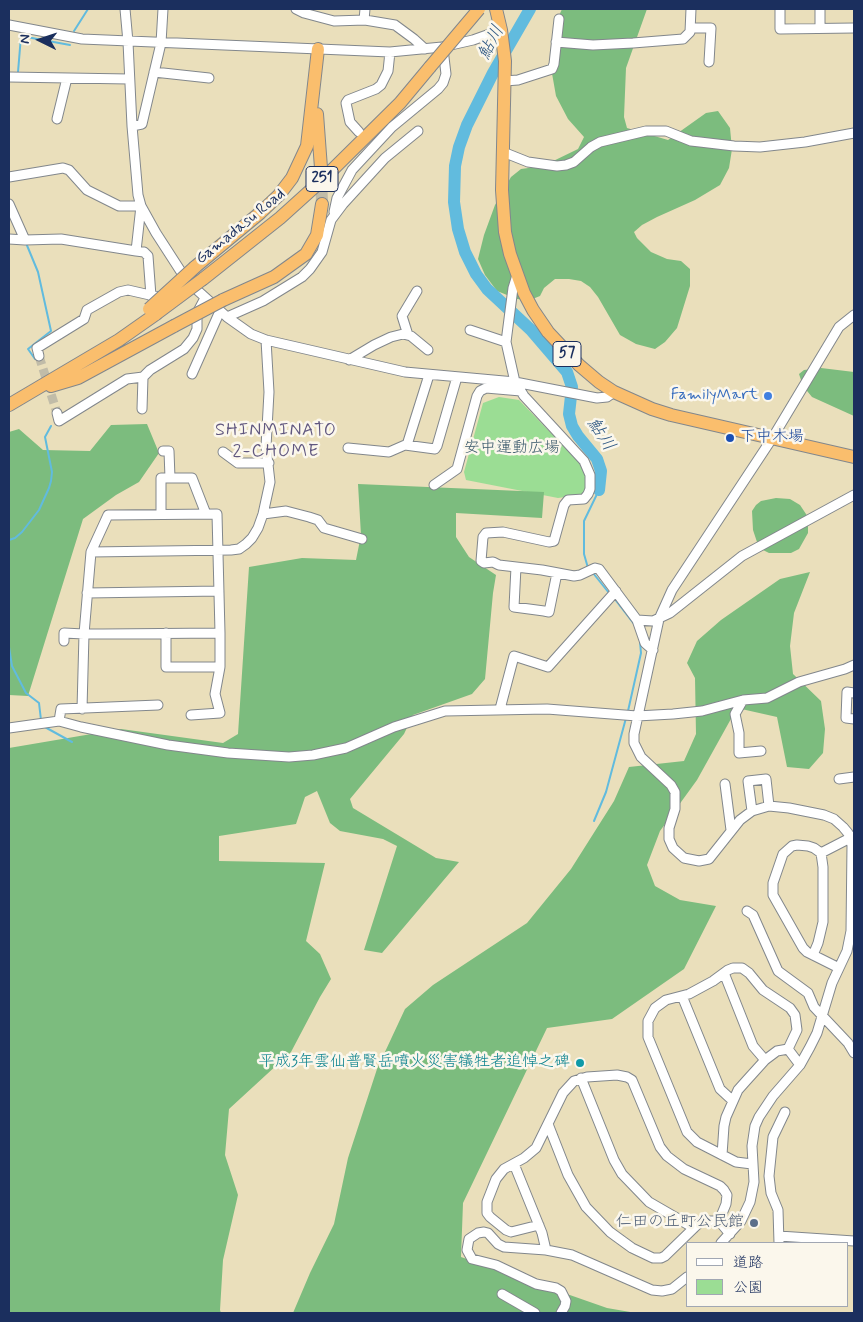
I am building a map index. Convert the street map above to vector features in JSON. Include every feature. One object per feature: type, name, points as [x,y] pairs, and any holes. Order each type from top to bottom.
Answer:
[{"type":"highway","name":"Gamadasu Road","points":[[9,405],[119,340],[152,312],[203,279],[280,218],[321,181],[400,103],[479,9]]},
{"type":"highway","name":"57","points":[[496,9],[501,30],[505,80],[502,209],[510,254],[517,275],[534,310],[548,332],[579,365],[614,392],[646,406],[671,415],[854,457]]},
{"type":"highway","points":[[152,312],[195,267],[279,195],[292,178],[306,146],[318,49]]},
{"type":"highway","points":[[316,64],[317,130],[321,168]]},
{"type":"highway","points":[[28,393],[78,378],[174,326],[221,305],[274,277],[306,254],[317,235],[322,204]]},
{"type":"street","points":[[124,9],[128,42],[132,126],[141,206],[136,251]]},
{"type":"street","points":[[132,126],[142,124],[161,43],[163,9]]},
{"type":"street","points":[[296,9],[334,21],[364,20],[395,25],[414,38],[425,49]]},
{"type":"street","points":[[364,20],[366,9]]},
{"type":"street","points":[[556,42],[592,45],[683,39],[689,35],[691,28],[691,9]]},
{"type":"street","points":[[780,9],[780,29],[854,28]]},
{"type":"street","points":[[820,9],[820,28]]},
{"type":"street","points":[[505,80],[518,80],[552,69],[559,19]]},
{"type":"street","points":[[9,25],[82,39],[390,52],[442,47],[472,40],[501,30]]},
{"type":"street","points":[[691,28],[711,28],[710,62]]},
{"type":"street","points":[[227,317],[263,300],[302,277],[310,269],[322,252],[337,198],[352,170],[392,127],[438,90],[443,83],[446,74],[442,47]]},
{"type":"street","points":[[359,132],[350,122],[346,103],[348,100],[376,89],[381,85],[388,71],[390,52]]},
{"type":"street","points":[[154,72],[209,78]]},
{"type":"street","points":[[9,76],[129,79]]},
{"type":"street","points":[[57,120],[67,78]]},
{"type":"street","points":[[331,220],[342,204],[386,158],[418,131]]},
{"type":"street","points":[[503,152],[528,162],[557,166],[574,162],[591,147],[600,142],[646,131],[666,131],[692,141],[760,147],[805,142],[854,133]]},
{"type":"street","points":[[378,151],[386,158]]},
{"type":"street","points":[[9,177],[63,168],[69,170],[87,190],[119,206],[141,206]]},
{"type":"street","points":[[9,204],[25,240]]},
{"type":"street","points":[[141,206],[156,234],[187,281],[205,298],[221,305],[227,317],[251,334],[266,340],[406,372],[515,382],[602,398],[614,392]]},
{"type":"street","points":[[9,239],[61,239],[146,253],[149,259],[151,296]]},
{"type":"street","points":[[517,275],[509,311],[506,342],[515,382],[584,461],[591,482],[587,496],[580,500],[568,500],[564,505],[556,538],[552,542],[503,532],[486,533],[483,535],[482,562],[493,562],[499,566],[577,576],[599,569],[613,594],[637,620],[645,643],[653,650]]},
{"type":"street","points":[[39,356],[36,348],[84,319],[87,310],[119,292],[128,290],[165,298],[174,293],[187,281]]},
{"type":"street","points":[[408,334],[402,316],[417,291]]},
{"type":"street","points":[[142,409],[143,378],[150,370],[190,344],[197,329],[198,307],[205,298]]},
{"type":"street","points":[[192,374],[221,305]]},
{"type":"street","points":[[722,1242],[741,1221],[750,1202],[754,1182],[752,1164],[753,1136],[759,1116],[773,1096],[800,1065],[810,1047],[822,1017],[832,983],[847,951],[853,931],[852,837],[843,826],[834,819],[824,815],[769,806],[752,811],[740,820],[714,855],[704,860],[689,860],[676,852],[671,844],[668,833],[676,808],[675,792],[638,752],[634,742],[630,715],[653,650],[659,619],[672,590],[773,437],[839,327],[854,315]]},
{"type":"street","points":[[470,330],[506,342]]},
{"type":"street","points":[[349,360],[391,337],[408,334],[428,350]]},
{"type":"street","points":[[91,552],[218,552],[239,549],[246,544],[258,528],[268,494],[269,463],[266,437],[269,392],[266,340]]},
{"type":"street","points":[[408,445],[429,375]]},
{"type":"street","points":[[348,448],[389,452],[408,445],[433,450],[436,448],[457,377]]},
{"type":"street","points":[[57,414],[59,421],[127,379],[143,378]]},
{"type":"street","points":[[434,485],[457,468],[480,391],[486,388],[521,391]]},
{"type":"street","points":[[163,451],[169,451],[170,478]]},
{"type":"street","points":[[223,452],[238,463],[269,463]]},
{"type":"street","points":[[161,514],[161,478],[192,478],[206,514]]},
{"type":"street","points":[[637,620],[653,621],[670,613],[742,556],[854,496]]},
{"type":"street","points":[[263,514],[286,512],[309,517],[318,520],[324,528],[362,539]]},
{"type":"street","points":[[82,709],[84,634],[91,552],[108,515],[217,514],[220,667],[215,694],[220,713],[191,715]]},
{"type":"street","points":[[516,567],[514,607],[549,612],[557,573]]},
{"type":"street","points":[[87,594],[219,590]]},
{"type":"street","points":[[672,590],[674,595],[686,602]]},
{"type":"street","points":[[500,709],[514,656],[548,667],[613,594]]},
{"type":"street","points":[[64,641],[64,633],[220,633]]},
{"type":"street","points":[[166,633],[162,668],[220,667]]},
{"type":"street","points":[[9,728],[59,721],[168,745],[228,753],[288,757],[313,755],[346,748],[394,727],[445,712],[547,709],[630,715],[673,714],[702,710],[743,700],[767,698],[799,682],[854,665]]},
{"type":"street","points":[[845,669],[854,672]]},
{"type":"street","points":[[854,692],[847,692],[846,718],[854,719]]},
{"type":"street","points":[[743,700],[735,714],[739,733],[739,753],[760,751]]},
{"type":"street","points":[[59,721],[61,709],[158,705]]},
{"type":"street","points":[[838,779],[854,777]]},
{"type":"street","points":[[752,811],[748,781],[766,779],[769,806]]},
{"type":"street","points":[[725,784],[731,830]]},
{"type":"street","points":[[821,853],[852,837]]},
{"type":"street","points":[[813,955],[822,932],[823,922],[823,868],[821,853],[814,848],[797,844],[784,854],[773,883],[774,895],[800,944],[807,952],[813,955],[839,968]]},
{"type":"street","points":[[747,911],[752,915],[778,971],[808,993],[814,1008],[848,1043],[854,1053]]},
{"type":"street","points":[[752,1164],[740,1163],[722,1155],[693,1139],[684,1128],[648,1037],[648,1021],[655,1008],[666,1000],[702,988],[733,968],[742,968],[746,970],[763,990],[793,1011],[797,1020],[797,1030],[788,1049]]},
{"type":"street","points":[[724,973],[753,1046],[765,1060]]},
{"type":"street","points":[[682,996],[720,1090],[733,1101]]},
{"type":"street","points":[[788,1049],[800,1065]]},
{"type":"street","points":[[722,1155],[724,1126],[733,1101],[746,1081],[765,1060],[777,1051],[788,1049]]},
{"type":"street","points":[[539,1225],[511,1232],[490,1217],[487,1213],[487,1202],[496,1179],[504,1170],[536,1148],[563,1093],[574,1081],[581,1078],[622,1076],[632,1080],[660,1147],[667,1156],[684,1169],[720,1186],[724,1190],[726,1204],[719,1221]]},
{"type":"street","points":[[581,1078],[614,1160],[622,1174],[649,1202],[694,1228]]},
{"type":"street","points":[[785,1112],[773,1137],[769,1176],[771,1193],[778,1210],[779,1240],[854,1241]]},
{"type":"street","points":[[548,1124],[577,1193],[596,1219],[620,1240],[648,1256],[657,1258],[665,1256],[704,1221],[719,1221],[730,1234]]},
{"type":"street","points":[[514,1164],[539,1225],[546,1250]]},
{"type":"street","points":[[562,1313],[566,1301],[561,1291],[556,1288],[536,1284],[496,1265],[477,1262],[469,1255],[467,1250],[469,1238],[478,1232],[484,1232],[492,1236],[501,1246],[562,1252],[582,1258],[652,1290],[672,1289],[686,1277]]},
{"type":"street","points":[[502,1294],[535,1313]]},
{"type":"green space","points":[[562,9],[647,9],[626,68],[624,117],[627,128],[668,140],[706,113],[718,111],[730,128],[732,149],[729,168],[720,185],[695,200],[642,225],[634,232],[637,238],[651,252],[667,259],[681,261],[690,269],[690,286],[677,328],[665,342],[655,349],[636,344],[620,335],[598,297],[590,287],[581,281],[555,279],[544,288],[540,296],[530,300],[517,299],[497,291],[485,275],[478,259],[495,205],[511,177],[521,169],[543,166],[578,149],[584,137],[568,119],[556,96],[550,62],[558,18]]},
{"type":"green space","points":[[821,368],[854,372],[854,416],[812,397],[803,386],[799,374],[804,370]]},
{"type":"green space","name":"安中運動広場","points":[[499,397],[519,400],[578,461],[584,468],[587,478],[585,493],[558,498],[466,480],[464,472],[483,403]]},
{"type":"green space","points":[[147,424],[159,453],[139,482],[116,495],[83,519],[28,696],[9,695],[9,432],[19,429],[43,450],[90,451],[111,425]]},
{"type":"green space","points":[[358,484],[544,492],[542,518],[456,513],[456,537],[469,557],[496,575],[485,679],[472,694],[413,715],[404,734],[350,799],[353,808],[436,858],[459,862],[382,953],[364,950],[397,846],[383,839],[340,831],[330,823],[317,791],[305,797],[296,824],[219,836],[219,861],[325,863],[306,941],[320,954],[331,979],[291,1052],[229,1109],[225,1155],[238,1195],[223,1260],[221,1313],[9,1313],[9,748],[121,729],[223,743],[238,734],[249,567],[302,558],[356,560],[361,535]]},
{"type":"green space","points":[[776,498],[790,499],[800,505],[808,517],[808,533],[799,549],[791,553],[769,553],[759,548],[753,530],[752,511],[756,505],[761,501]]},
{"type":"green space","points":[[810,572],[794,613],[790,646],[793,674],[821,701],[825,729],[823,753],[809,769],[787,767],[777,717],[737,708],[697,780],[660,831],[647,865],[655,886],[680,900],[716,906],[684,969],[612,1019],[547,1028],[463,1203],[461,1257],[607,1308],[636,1313],[293,1313],[334,1224],[348,1158],[377,1069],[405,1009],[433,985],[527,923],[571,869],[614,801],[629,767],[684,761],[696,734],[695,678],[687,663],[697,641],[721,620],[780,579]]},
{"type":"waterway","points":[[74,31],[88,9]]},
{"type":"waterway","name":"鮎川","points":[[530,9],[493,73],[467,125],[455,166],[454,202],[458,229],[465,252],[476,274],[487,289],[531,330],[567,372],[572,387],[569,414],[572,426],[597,459],[601,471],[599,490]]},
{"type":"waterway","points":[[18,72],[21,36],[70,45]]},
{"type":"waterway","points":[[26,243],[38,272],[51,331],[28,349],[35,359]]},
{"type":"waterway","points":[[9,540],[22,532],[39,510],[49,488],[52,472],[45,437],[51,426]]},
{"type":"waterway","name":"鮎川","points":[[588,568],[584,554],[584,521],[599,490]]},
{"type":"waterway","name":"鮎川","points":[[593,573],[609,593]]},
{"type":"waterway","name":"鮎川","points":[[614,598],[634,624]]},
{"type":"waterway","name":"鮎川","points":[[628,711],[641,653],[640,642]]},
{"type":"waterway","points":[[9,647],[12,666],[26,693],[39,703],[41,720]]},
{"type":"waterway","name":"鮎川","points":[[594,821],[606,792],[626,718]]},
{"type":"waterway","points":[[43,726],[72,742]]},
{"type":"tunnel","points":[[321,173],[322,204]]},
{"type":"tunnel","points":[[39,356],[57,413]]},
{"type":"place","name":"FamilyMart","points":[[768,396]]},
{"type":"place","name":"下中木場","points":[[730,438]]},
{"type":"place","name":"平成3年雲仙普賢岳噴火災害犠牲者追悼之碑","points":[[580,1063]]},
{"type":"place","name":"仁田の丘町公民館","points":[[754,1223]]},
{"type":"district","name":"SHINMINATO 2-CHOME","points":[[276,441]]}]
